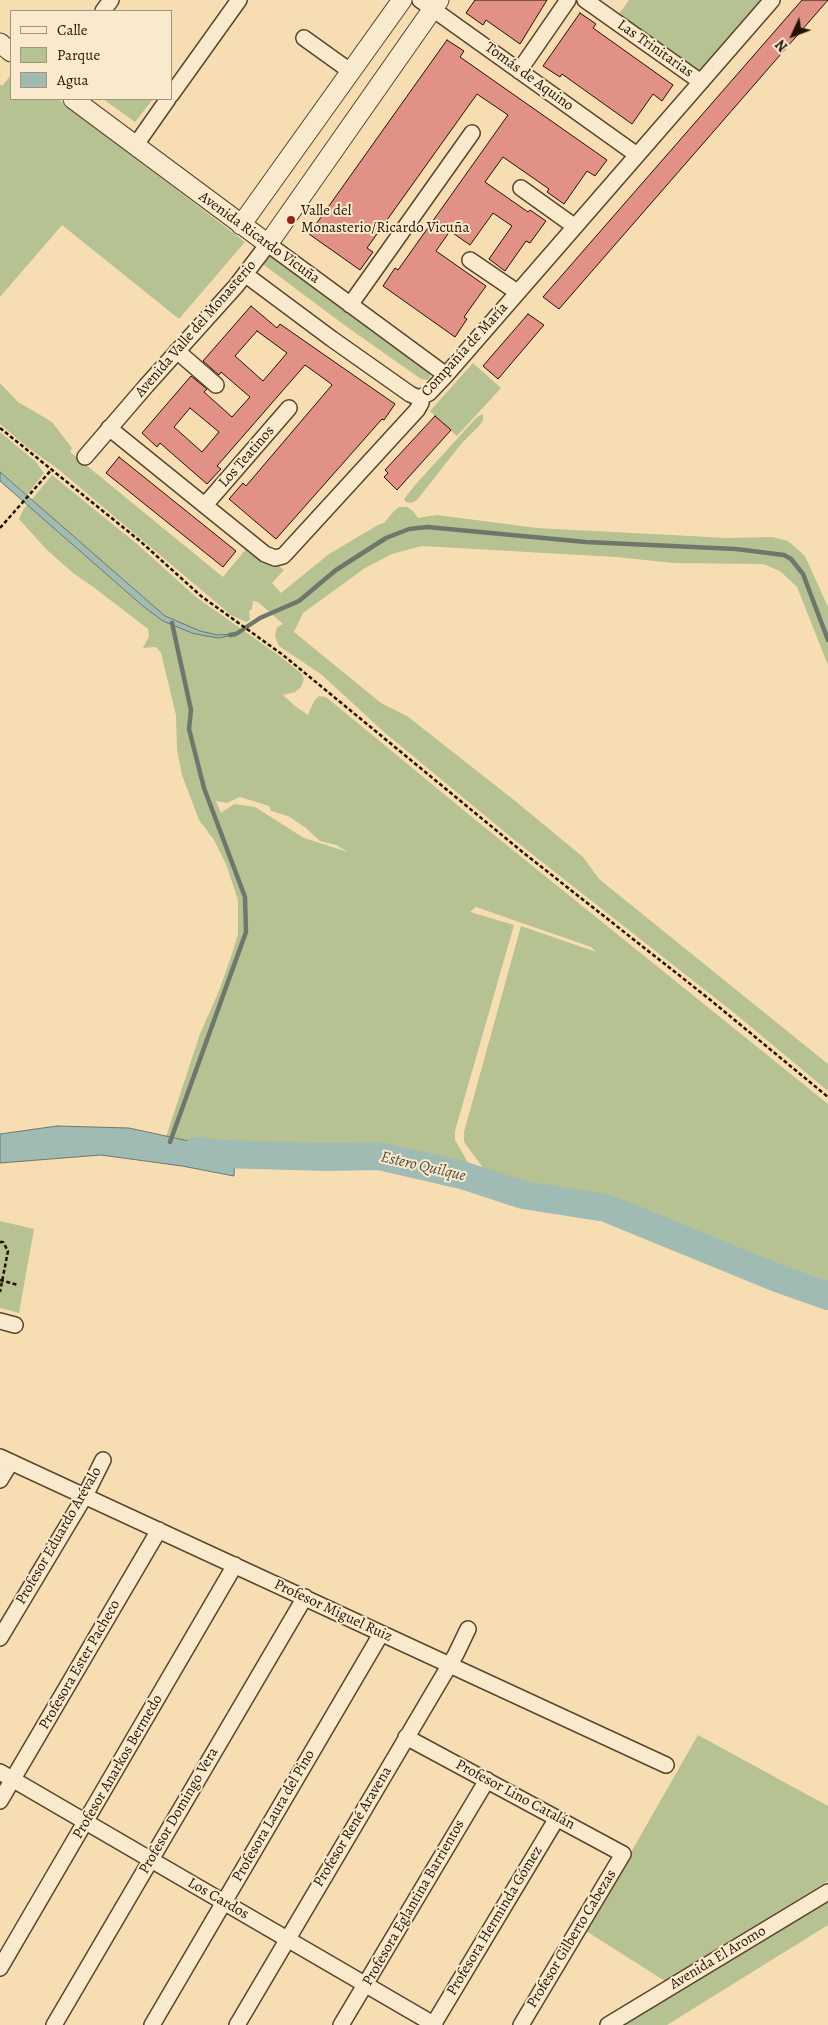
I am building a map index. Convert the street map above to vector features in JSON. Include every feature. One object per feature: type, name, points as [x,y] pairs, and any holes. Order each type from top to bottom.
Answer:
[{"type":"street","points":[[172,94],[239,0]]},
{"type":"street","points":[[241,225],[402,0]]},
{"type":"street","points":[[519,70],[568,0]]},
{"type":"street","name":"Las Trinitarias","points":[[584,0],[701,82]]},
{"type":"street","name":"Compañía de María","points":[[109,428],[265,554],[275,558],[282,556],[417,410],[421,403],[419,398],[429,393],[446,374],[772,0]]},
{"type":"street","name":"Tomás de Aquino","points":[[431,3],[519,70],[637,155]]},
{"type":"street","name":"Avenida Valle del Monasterio","points":[[85,457],[246,275],[431,3]]},
{"type":"street","points":[[304,38],[350,71]]},
{"type":"street","name":"Avenida Ricardo Vicuña","points":[[74,100],[241,225],[446,374]]},
{"type":"street","points":[[135,146],[167,100]]},
{"type":"street","points":[[350,304],[472,133]]},
{"type":"street","points":[[521,188],[574,226]]},
{"type":"street","points":[[470,260],[517,292]]},
{"type":"street","points":[[246,275],[332,339],[410,394],[419,398]]},
{"type":"street","points":[[177,351],[216,385]]},
{"type":"street","name":"Los Teatinos","points":[[205,505],[289,408]]},
{"type":"street","points":[[0,1321],[15,1324]]},
{"type":"street","points":[[0,1480],[5,1460]]},
{"type":"street","name":"Profesor Miguel Ruiz","points":[[5,1460],[666,1765]]},
{"type":"street","name":"Profesor Eduardo Arévalo","points":[[0,1638],[84,1496],[103,1460]]},
{"type":"street","name":"Profesora Ester Pacheco","points":[[0,1801],[6,1776],[159,1530]]},
{"type":"street","name":"Profesor Anarkos Bermedo","points":[[0,1968],[235,1565]]},
{"type":"street","name":"Profesor Domingo Vera","points":[[54,2025],[305,1597]]},
{"type":"street","name":"Profesor René Aravena","points":[[237,2025],[286,1938],[449,1665],[468,1629]]},
{"type":"street","name":"Profesora Laura del Pino","points":[[152,2025],[381,1634]]},
{"type":"street","name":"Profesor Lino Catalán","points":[[406,1737],[623,1854]]},
{"type":"street","name":"Los Cardos","points":[[6,1776],[434,2025]]},
{"type":"street","name":"Profesora Eglantina Barrientos","points":[[341,2025],[487,1780]]},
{"type":"street","name":"Profesora Herminda Gómez","points":[[434,2025],[557,1818]]},
{"type":"street","name":"Profesor Gilberto Cabezas","points":[[521,2025],[623,1854]]},
{"type":"street","name":"Avenida El Aromo","points":[[608,2025],[828,1892]]},
{"type":"path","points":[[0,428],[140,541],[201,596],[283,656],[511,843],[708,998],[828,1097]]},
{"type":"path","points":[[0,528],[52,469]]},
{"type":"path","points":[[0,1242],[3,1242],[8,1251],[2,1273],[0,1292]]},
{"type":"path","points":[[1,1281],[18,1285]]},
{"type":"green space","points":[[629,0],[772,0],[701,82],[614,21]]},
{"type":"green space","points":[[10,76],[10,100],[59,100],[245,242],[179,319],[62,225],[0,297],[0,84],[2,86]]},
{"type":"green space","points":[[104,100],[152,100],[135,122]]},
{"type":"green space","points":[[267,254],[430,372],[430,378],[428,380],[421,379],[264,265],[261,262]]},
{"type":"green space","points":[[473,363],[501,388],[457,436],[430,411]]},
{"type":"green space","points":[[0,383],[18,402],[52,422],[72,448],[70,452],[223,577],[251,543],[284,570],[272,583],[281,593],[329,554],[384,523],[399,507],[407,507],[418,518],[437,515],[537,528],[728,538],[772,537],[788,541],[805,556],[828,607],[828,665],[797,587],[780,571],[763,564],[674,563],[616,557],[422,546],[392,554],[365,568],[303,613],[294,632],[381,703],[407,716],[514,800],[583,857],[599,879],[828,1064],[828,1091],[733,1012],[523,847],[385,733],[322,675],[279,646],[275,636],[277,627],[283,624],[258,602],[253,601],[252,609],[249,611],[250,620],[246,622],[231,615],[58,469],[27,447],[0,424]]},
{"type":"green space","points":[[483,414],[483,420],[479,426],[461,444],[417,500],[411,503],[406,502],[404,499],[415,485],[477,417]]},
{"type":"green space","points":[[0,432],[36,462],[44,473],[27,495],[0,472]]},
{"type":"green space","points":[[52,475],[137,544],[196,597],[302,674],[304,679],[301,687],[295,692],[283,695],[295,706],[308,715],[314,701],[319,696],[326,697],[828,1104],[828,1286],[807,1279],[701,1233],[608,1201],[487,1173],[464,1142],[464,1132],[521,926],[596,952],[591,947],[476,907],[470,912],[514,925],[455,1131],[455,1140],[473,1171],[449,1168],[419,1158],[378,1150],[270,1150],[207,1145],[166,1137],[200,1034],[219,991],[232,954],[238,934],[238,900],[226,864],[214,840],[199,820],[182,775],[177,750],[176,715],[161,653],[156,647],[143,648],[149,636],[148,629],[73,573],[46,549],[19,519],[23,510]],"holes":[[[240,797],[269,806],[271,811],[288,816],[306,828],[320,841],[336,845],[348,852],[304,838],[255,807],[234,804],[221,813],[216,801],[227,803]]]},
{"type":"green space","points":[[0,1221],[34,1229],[19,1313],[0,1308]]},
{"type":"green space","points":[[698,1735],[828,1806],[828,1881],[665,1981],[586,1931]]},
{"type":"green space","points":[[828,1899],[828,1925],[667,2025],[621,2025]]},
{"type":"water","points":[[0,472],[165,616],[200,631],[217,635],[236,634],[219,638],[206,636],[192,633],[163,621],[144,607],[0,481]]},
{"type":"water","points":[[57,1126],[129,1128],[207,1145],[235,1147],[234,1176],[182,1166],[101,1155],[0,1163],[0,1134]]},
{"type":"building","points":[[475,0],[547,0],[520,44],[486,20],[483,25],[466,13]]},
{"type":"building","points":[[802,0],[828,0],[559,309],[543,297]]},
{"type":"building","points":[[580,13],[596,24],[593,28],[673,85],[662,101],[653,94],[632,124],[562,74],[560,77],[543,66]]},
{"type":"building","points":[[447,40],[464,51],[460,57],[607,160],[595,176],[587,171],[564,204],[547,192],[549,189],[503,157],[485,182],[528,212],[530,210],[546,221],[530,243],[526,241],[505,271],[489,259],[512,226],[493,213],[470,245],[450,231],[436,251],[486,286],[464,317],[467,319],[455,337],[383,286],[395,268],[398,270],[508,115],[477,94],[367,248],[373,252],[360,270],[309,234]]},
{"type":"building","points":[[251,306],[277,328],[280,324],[395,404],[384,420],[382,419],[276,539],[229,499],[243,483],[246,486],[332,385],[305,365],[217,466],[221,469],[207,484],[160,443],[157,447],[142,433],[191,376],[207,389],[204,392],[232,417],[250,397],[221,372],[219,375],[203,361]],"holes":[[[257,331],[287,353],[263,381],[235,356]],[[190,408],[219,432],[202,452],[174,427]]]},
{"type":"building","points":[[528,314],[544,325],[498,379],[483,366]]},
{"type":"building","points":[[435,416],[451,430],[397,490],[384,477],[388,473],[385,470]]},
{"type":"building","points":[[119,457],[236,551],[223,567],[106,473]]},
{"type":"waterway","points":[[230,635],[236,634],[260,618],[299,601],[336,570],[386,538],[409,529],[427,527],[586,542],[736,549],[784,555],[791,559],[803,574],[828,640]]},
{"type":"waterway","points":[[170,1142],[246,932],[245,897],[204,788],[189,729],[191,710],[172,623]]},
{"type":"waterway","name":"Estero Quilque","points":[[197,1151],[221,1154],[327,1157],[379,1156],[462,1175],[523,1195],[606,1208],[777,1278],[828,1296]]},
{"type":"place","name":"Valle del Monasterio/Ricardo Vicuña","points":[[291,220]]}]
